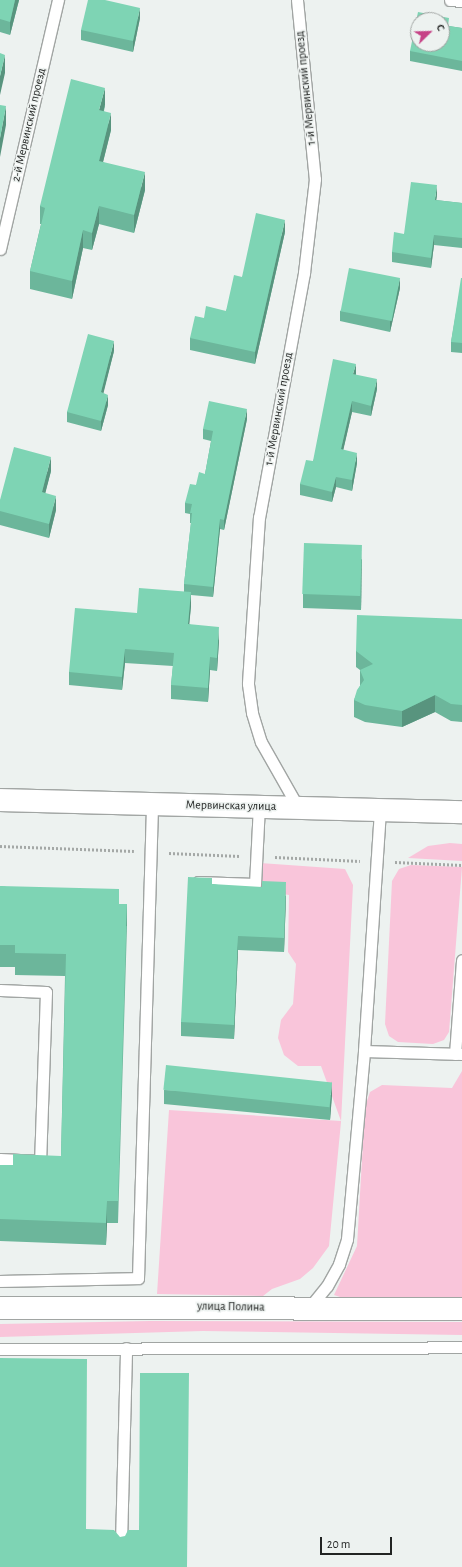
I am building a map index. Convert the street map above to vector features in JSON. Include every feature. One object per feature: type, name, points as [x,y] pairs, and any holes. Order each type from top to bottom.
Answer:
[{"type":"street","name":"Мервинская улица","points":[[0,800],[462,812]]},
{"type":"street","name":"улица Полина","points":[[0,1308],[462,1309]]},
{"type":"lane","name":"2-й Мервинский проезд","points":[[0,249],[58,0]]},
{"type":"lane","name":"1-й Мервинский проезд","points":[[297,0],[315,179],[304,272],[259,517],[248,684],[252,714],[261,742],[298,807]]},
{"type":"lane","points":[[450,0],[462,1]]},
{"type":"lane","points":[[0,1282],[138,1278],[152,804]]},
{"type":"lane","points":[[189,881],[255,884],[259,806]]},
{"type":"lane","points":[[309,1308],[327,1286],[339,1264],[347,1240],[364,1051],[380,810]]},
{"type":"lane","points":[[364,1051],[458,1054],[462,960]]},
{"type":"lane","points":[[0,990],[46,992],[40,1161],[0,1159]]},
{"type":"lane","points":[[0,1349],[462,1347]]},
{"type":"lane","points":[[121,1543],[126,1348]]},
{"type":"path","points":[[0,846],[462,865]]},
{"type":"shaded area","points":[[450,843],[462,844],[462,861],[408,858],[428,846]]},
{"type":"shaded area","points":[[260,863],[345,869],[353,885],[341,1122],[329,1246],[313,1268],[300,1279],[272,1289],[263,1296],[157,1294],[169,1110],[341,1121],[321,1066],[298,1066],[284,1055],[278,1038],[281,1020],[293,1004],[296,964],[288,952],[289,895],[259,890]]},
{"type":"shaded area","points":[[411,865],[462,867],[449,1032],[444,1040],[433,1044],[398,1042],[389,1036],[385,1024],[392,881],[399,869]]},
{"type":"shaded area","points":[[462,1071],[462,1298],[346,1299],[334,1295],[357,1246],[365,1107],[370,1092],[382,1085],[452,1088]]},
{"type":"shaded area","points":[[150,1321],[462,1322],[462,1335],[203,1331],[0,1337],[0,1324]]},
{"type":"building","points":[[0,0],[15,0],[10,22],[0,19]]},
{"type":"building","points":[[88,0],[105,0],[140,8],[133,41],[81,30]]},
{"type":"building","points":[[450,26],[462,28],[462,61],[415,52],[450,52]]},
{"type":"building","points":[[0,53],[5,55],[0,76]]},
{"type":"building","points":[[71,79],[105,88],[99,110],[111,113],[99,161],[145,172],[134,215],[99,206],[92,233],[83,230],[72,281],[30,271],[45,208],[40,206]]},
{"type":"building","points":[[0,105],[6,106],[0,138]]},
{"type":"building","points":[[411,182],[437,185],[435,200],[462,203],[462,238],[434,235],[431,258],[392,252],[394,232],[404,234]]},
{"type":"building","points":[[256,213],[285,220],[255,352],[190,338],[195,316],[204,318],[206,306],[226,311],[234,275],[242,277]]},
{"type":"building","points":[[349,268],[400,278],[392,321],[341,311]]},
{"type":"building","points":[[462,278],[462,343],[451,342]]},
{"type":"building","points":[[88,334],[114,341],[101,392],[108,395],[101,421],[67,412]]},
{"type":"building","points":[[333,359],[356,364],[353,374],[377,379],[371,406],[352,401],[341,449],[357,453],[352,480],[336,477],[332,492],[300,484],[306,460],[313,461]]},
{"type":"building","points":[[209,401],[247,409],[224,520],[220,519],[213,587],[184,584],[192,513],[190,513],[192,504],[185,503],[190,484],[196,485],[199,472],[205,474],[213,431],[203,429]]},
{"type":"building","points":[[14,447],[51,457],[42,492],[56,496],[49,524],[0,511],[0,500]]},
{"type":"building","points":[[304,543],[362,545],[360,596],[302,594]]},
{"type":"building","points":[[139,588],[191,592],[188,624],[219,627],[217,658],[210,657],[208,688],[171,685],[174,653],[125,649],[122,677],[69,672],[75,608],[137,613]]},
{"type":"building","points":[[357,615],[462,619],[462,705],[451,704],[435,695],[402,711],[365,705],[354,700],[357,690],[364,680],[360,670],[373,664],[356,651]]},
{"type":"building","points":[[188,877],[212,878],[212,884],[262,887],[262,881],[286,882],[284,938],[238,936],[234,1025],[181,1022]]},
{"type":"building","points":[[0,886],[119,889],[119,904],[127,904],[118,1201],[107,1201],[106,1223],[0,1219],[0,1165],[13,1165],[13,1154],[61,1156],[66,954],[15,953],[15,945],[0,945]]},
{"type":"building","points":[[166,1065],[332,1082],[329,1107],[163,1090]]},
{"type":"building","points":[[0,1358],[87,1359],[86,1529],[114,1530],[120,1537],[125,1536],[128,1530],[139,1530],[140,1373],[189,1373],[187,1567],[0,1567]]}]
